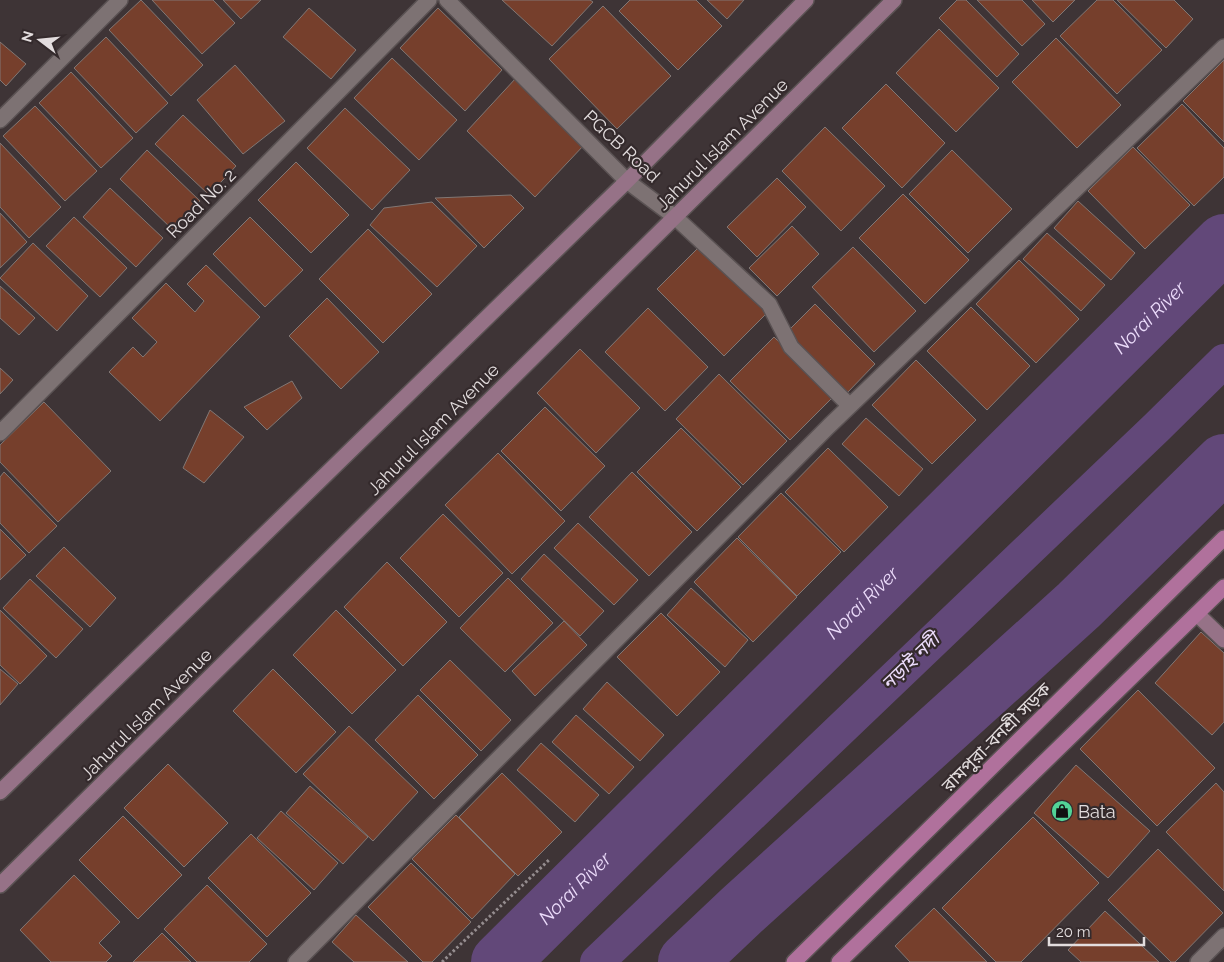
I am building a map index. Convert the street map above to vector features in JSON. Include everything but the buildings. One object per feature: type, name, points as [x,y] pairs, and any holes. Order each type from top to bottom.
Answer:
[{"type":"main road","name":"রামপুরা-বনশ্রী সড়ক","points":[[794,962],[1224,538]]},
{"type":"main road","points":[[839,962],[1224,587]]},
{"type":"street","points":[[0,120],[120,0]]},
{"type":"street","name":"Road No. 2","points":[[0,433],[429,0]]},
{"type":"street","name":"PGCB Road","points":[[447,0],[627,181],[676,217],[768,304],[791,347],[850,406]]},
{"type":"street","points":[[0,792],[627,181],[806,0]]},
{"type":"street","name":"Jahurul Islam Avenue","points":[[0,885],[894,0]]},
{"type":"street","points":[[296,962],[850,406],[1224,47]]},
{"type":"street","points":[[1198,614],[1224,640]]},
{"type":"street","points":[[1198,962],[1224,936]]},
{"type":"path","points":[[442,962],[550,859]]},
{"type":"waterway","name":"Norai River","points":[[500,962],[1224,243]]},
{"type":"waterway","name":"নড়াই নদী","points":[[597,962],[1224,361]]},
{"type":"waterway","name":"Norai River","points":[[687,962],[1079,605],[1224,463]]},
{"type":"place","name":"Bata","points":[[1062,811]]}]
